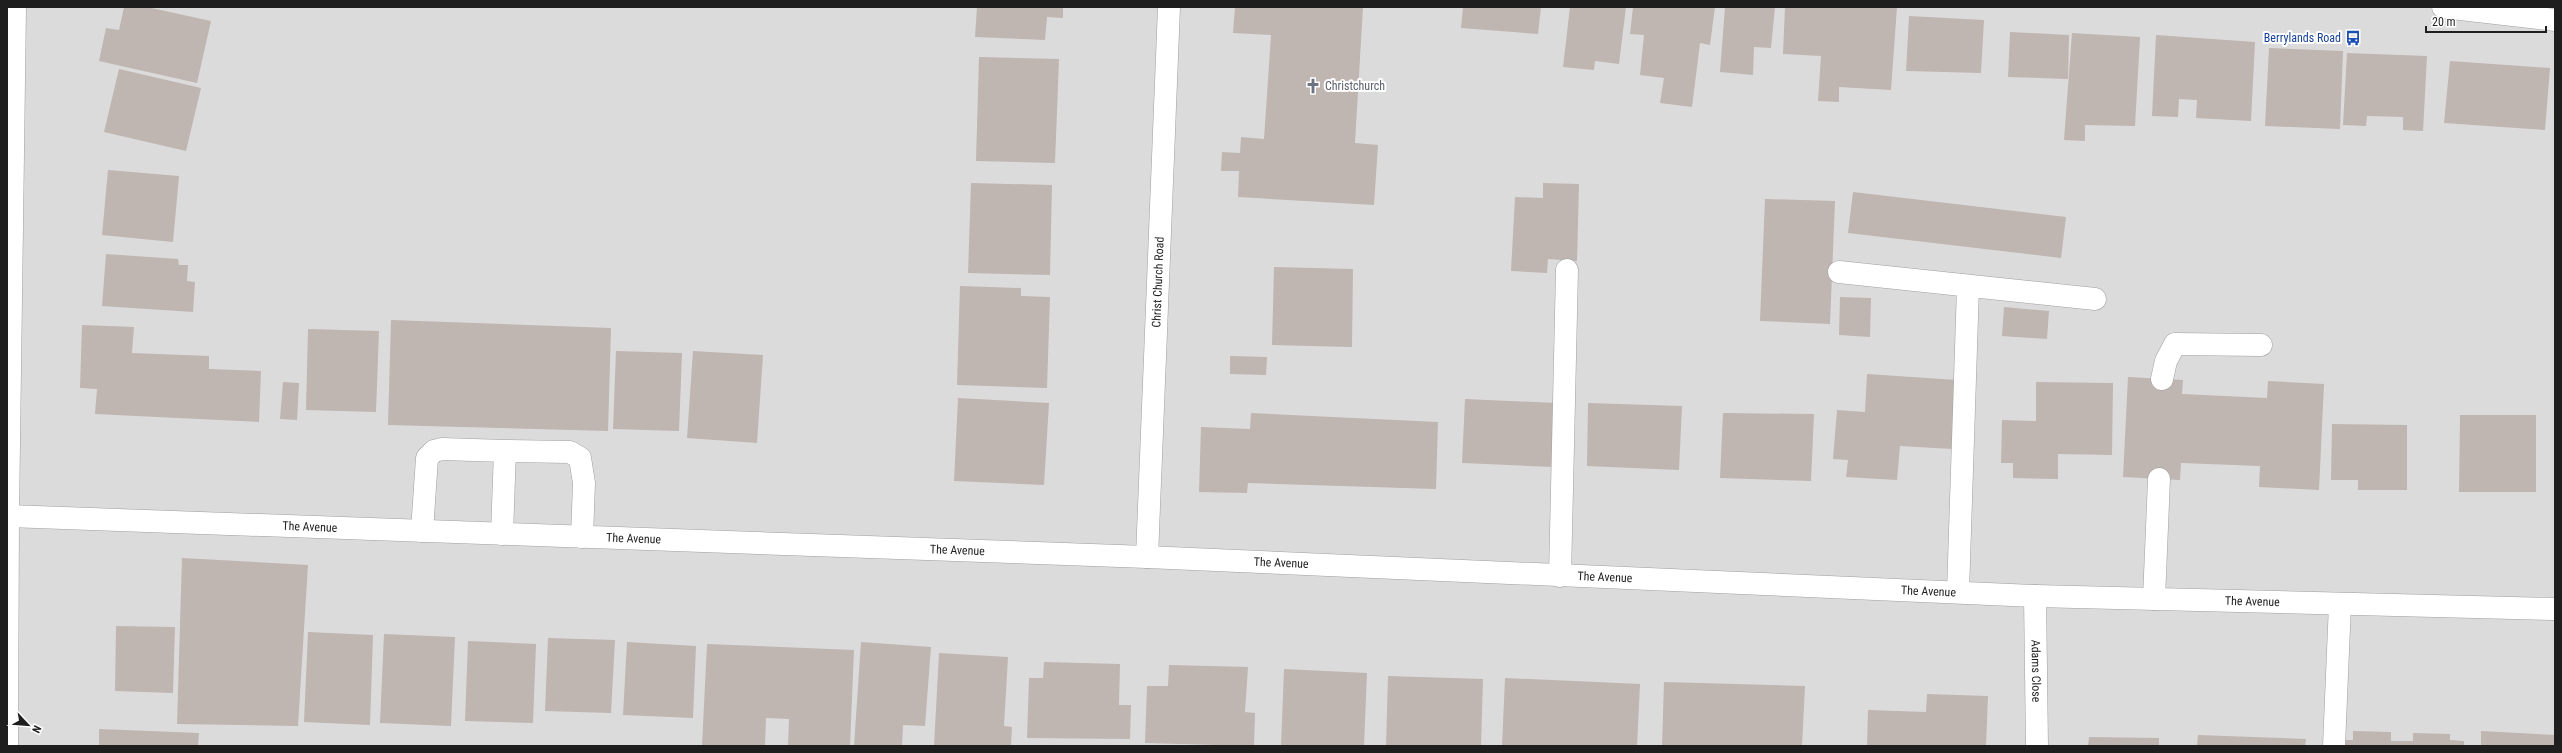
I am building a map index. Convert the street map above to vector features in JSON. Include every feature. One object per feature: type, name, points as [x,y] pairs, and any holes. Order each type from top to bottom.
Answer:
[{"type":"street","points":[[7,746],[8,516],[15,7]]},
{"type":"street","name":"Christ Church Road","points":[[1147,558],[1169,7]]},
{"type":"street","points":[[2443,7],[2555,20]]},
{"type":"street","points":[[1560,576],[1566,270]]},
{"type":"street","points":[[1839,272],[1968,287],[2095,299]]},
{"type":"street","points":[[1958,592],[1968,287]]},
{"type":"street","points":[[2162,379],[2166,361],[2175,344],[2261,345]]},
{"type":"street","points":[[422,531],[427,458],[434,451],[442,449],[570,452],[580,458],[584,483],[582,536]]},
{"type":"street","points":[[502,534],[505,451]]},
{"type":"street","points":[[2154,599],[2159,479]]},
{"type":"street","name":"The Avenue","points":[[8,516],[1147,558],[2035,596],[2555,609]]},
{"type":"street","name":"Adams Close","points":[[2035,596],[2037,746]]},
{"type":"street","points":[[2334,746],[2340,604]]},
{"type":"shaded area","points":[[7,7],[2555,7],[2555,746],[7,746]]},
{"type":"building","points":[[124,7],[147,7],[211,21],[197,83],[99,61],[106,28],[119,30]]},
{"type":"building","points":[[977,7],[1063,7],[1063,18],[1047,17],[1045,40],[975,37]]},
{"type":"building","name":"Christchurch","points":[[1235,7],[1363,7],[1355,143],[1378,145],[1374,205],[1238,197],[1239,171],[1221,171],[1222,152],[1240,153],[1241,137],[1264,139],[1271,35],[1233,33]]},
{"type":"building","points":[[1463,7],[1541,7],[1538,34],[1461,28]]},
{"type":"building","points":[[1570,7],[1626,7],[1619,64],[1595,61],[1594,70],[1563,67]]},
{"type":"building","points":[[1633,7],[1715,7],[1710,45],[1700,43],[1692,107],[1660,103],[1664,78],[1640,75],[1644,35],[1630,34]]},
{"type":"building","points":[[1725,7],[1775,7],[1771,48],[1754,47],[1753,75],[1720,72]]},
{"type":"building","points":[[1785,7],[1897,7],[1891,90],[1839,87],[1839,102],[1818,101],[1821,56],[1783,54]]},
{"type":"building","points":[[1909,16],[1984,20],[1981,73],[1906,71]]},
{"type":"building","points":[[2010,32],[2069,35],[2068,79],[2008,77]]},
{"type":"building","points":[[2072,33],[2140,37],[2135,126],[2085,125],[2085,141],[2064,140]]},
{"type":"building","points":[[2156,35],[2255,42],[2251,121],[2196,118],[2197,100],[2179,99],[2178,117],[2152,116]]},
{"type":"building","points":[[2269,48],[2343,51],[2340,129],[2265,126]]},
{"type":"building","points":[[2347,53],[2427,56],[2423,131],[2403,130],[2403,117],[2367,116],[2366,126],[2343,125]]},
{"type":"building","points":[[979,57],[1059,59],[1055,163],[976,161]]},
{"type":"building","points":[[2450,61],[2550,68],[2545,130],[2444,123]]},
{"type":"building","points":[[119,69],[201,88],[186,151],[104,132]]},
{"type":"building","points":[[108,170],[179,176],[173,242],[102,235]]},
{"type":"building","points":[[971,183],[1052,185],[1050,275],[968,273]]},
{"type":"building","points":[[1543,183],[1579,184],[1577,261],[1548,259],[1547,273],[1511,271],[1515,197],[1543,198]]},
{"type":"building","points":[[1853,192],[2066,217],[2061,258],[1848,233]]},
{"type":"building","points":[[1765,199],[1835,201],[1830,324],[1760,321]]},
{"type":"building","points":[[106,254],[178,259],[179,265],[188,265],[187,281],[195,282],[193,312],[102,306]]},
{"type":"building","points":[[1274,267],[1353,269],[1352,347],[1272,345]]},
{"type":"building","points":[[960,286],[1021,288],[1021,296],[1050,297],[1047,388],[957,385]]},
{"type":"building","points":[[1840,297],[1871,298],[1870,337],[1839,335]]},
{"type":"building","points":[[2004,307],[2049,311],[2047,339],[2002,336]]},
{"type":"building","points":[[391,320],[611,328],[608,431],[388,425]]},
{"type":"building","points":[[82,325],[134,327],[132,353],[209,356],[209,369],[261,371],[259,422],[95,414],[97,389],[80,388]]},
{"type":"building","points":[[308,329],[379,331],[376,412],[306,410]]},
{"type":"building","points":[[616,351],[682,353],[679,431],[613,429]]},
{"type":"building","points":[[693,351],[763,355],[757,443],[687,438]]},
{"type":"building","points":[[1230,356],[1267,357],[1266,375],[1230,374]]},
{"type":"building","points":[[1867,374],[1957,380],[1952,449],[1900,446],[1897,480],[1846,477],[1848,460],[1833,459],[1837,410],[1865,412]]},
{"type":"building","points":[[2128,377],[2183,380],[2182,394],[2267,398],[2268,381],[2324,384],[2319,490],[2259,487],[2260,466],[2181,463],[2180,480],[2123,477]]},
{"type":"building","points":[[283,382],[299,383],[297,420],[280,419]]},
{"type":"building","points":[[2036,382],[2113,383],[2112,455],[2058,454],[2058,479],[2013,478],[2013,463],[2001,463],[2002,420],[2036,421]]},
{"type":"building","points":[[958,398],[1049,403],[1044,485],[954,481]]},
{"type":"building","points":[[1465,399],[1556,403],[1552,467],[1462,463]]},
{"type":"building","points":[[1588,403],[1682,406],[1679,470],[1587,466]]},
{"type":"building","points":[[1251,413],[1438,422],[1436,489],[1248,483],[1247,493],[1199,492],[1201,427],[1250,429]]},
{"type":"building","points":[[1723,413],[1814,414],[1811,481],[1720,478]]},
{"type":"building","points":[[2460,415],[2536,415],[2536,492],[2459,492]]},
{"type":"building","points":[[2332,424],[2407,425],[2407,490],[2358,490],[2358,480],[2331,480]]},
{"type":"building","points":[[182,558],[308,565],[298,726],[177,724]]},
{"type":"building","points":[[116,626],[175,627],[173,693],[115,691]]},
{"type":"building","points":[[308,632],[373,635],[370,725],[304,722]]},
{"type":"building","points":[[384,634],[455,637],[451,726],[380,723]]},
{"type":"building","points":[[548,638],[615,640],[611,713],[545,711]]},
{"type":"building","points":[[468,641],[536,644],[533,723],[465,721]]},
{"type":"building","points":[[627,642],[696,646],[693,718],[623,715]]},
{"type":"building","points":[[861,642],[931,647],[925,726],[903,725],[902,746],[854,746]]},
{"type":"building","points":[[707,644],[854,650],[850,746],[788,746],[789,719],[766,718],[765,746],[702,746]]},
{"type":"building","points":[[939,653],[1008,657],[1004,726],[1012,727],[1011,746],[934,746]]},
{"type":"building","points":[[1044,662],[1120,664],[1119,705],[1131,705],[1130,739],[1027,738],[1029,678],[1043,678]]},
{"type":"building","points":[[1169,665],[1248,667],[1245,712],[1255,713],[1254,746],[1145,743],[1147,686],[1168,686]]},
{"type":"building","points":[[1284,669],[1367,673],[1364,746],[1281,746]]},
{"type":"building","points":[[1388,676],[1483,679],[1481,746],[1386,746]]},
{"type":"building","points":[[1505,678],[1640,684],[1637,746],[1502,746]]},
{"type":"building","points":[[1664,682],[1805,686],[1802,746],[1662,746]]},
{"type":"building","points":[[1927,694],[1988,696],[1986,746],[1867,746],[1868,710],[1926,712]]},
{"type":"building","points":[[99,729],[199,733],[198,746],[99,746]]},
{"type":"building","points":[[2353,731],[2391,732],[2391,741],[2413,741],[2413,733],[2450,734],[2450,740],[2464,741],[2464,746],[2339,746],[2339,740],[2353,740]]},
{"type":"building","points":[[2481,731],[2555,735],[2555,746],[2481,746]]},
{"type":"building","points":[[2198,735],[2306,739],[2305,746],[2197,746]]},
{"type":"building","points":[[2089,737],[2159,738],[2159,746],[2088,746]]},
{"type":"place","name":"Berrylands Road","points":[[2353,38]]},
{"type":"place","name":"Christchurch","points":[[1313,86]]}]
